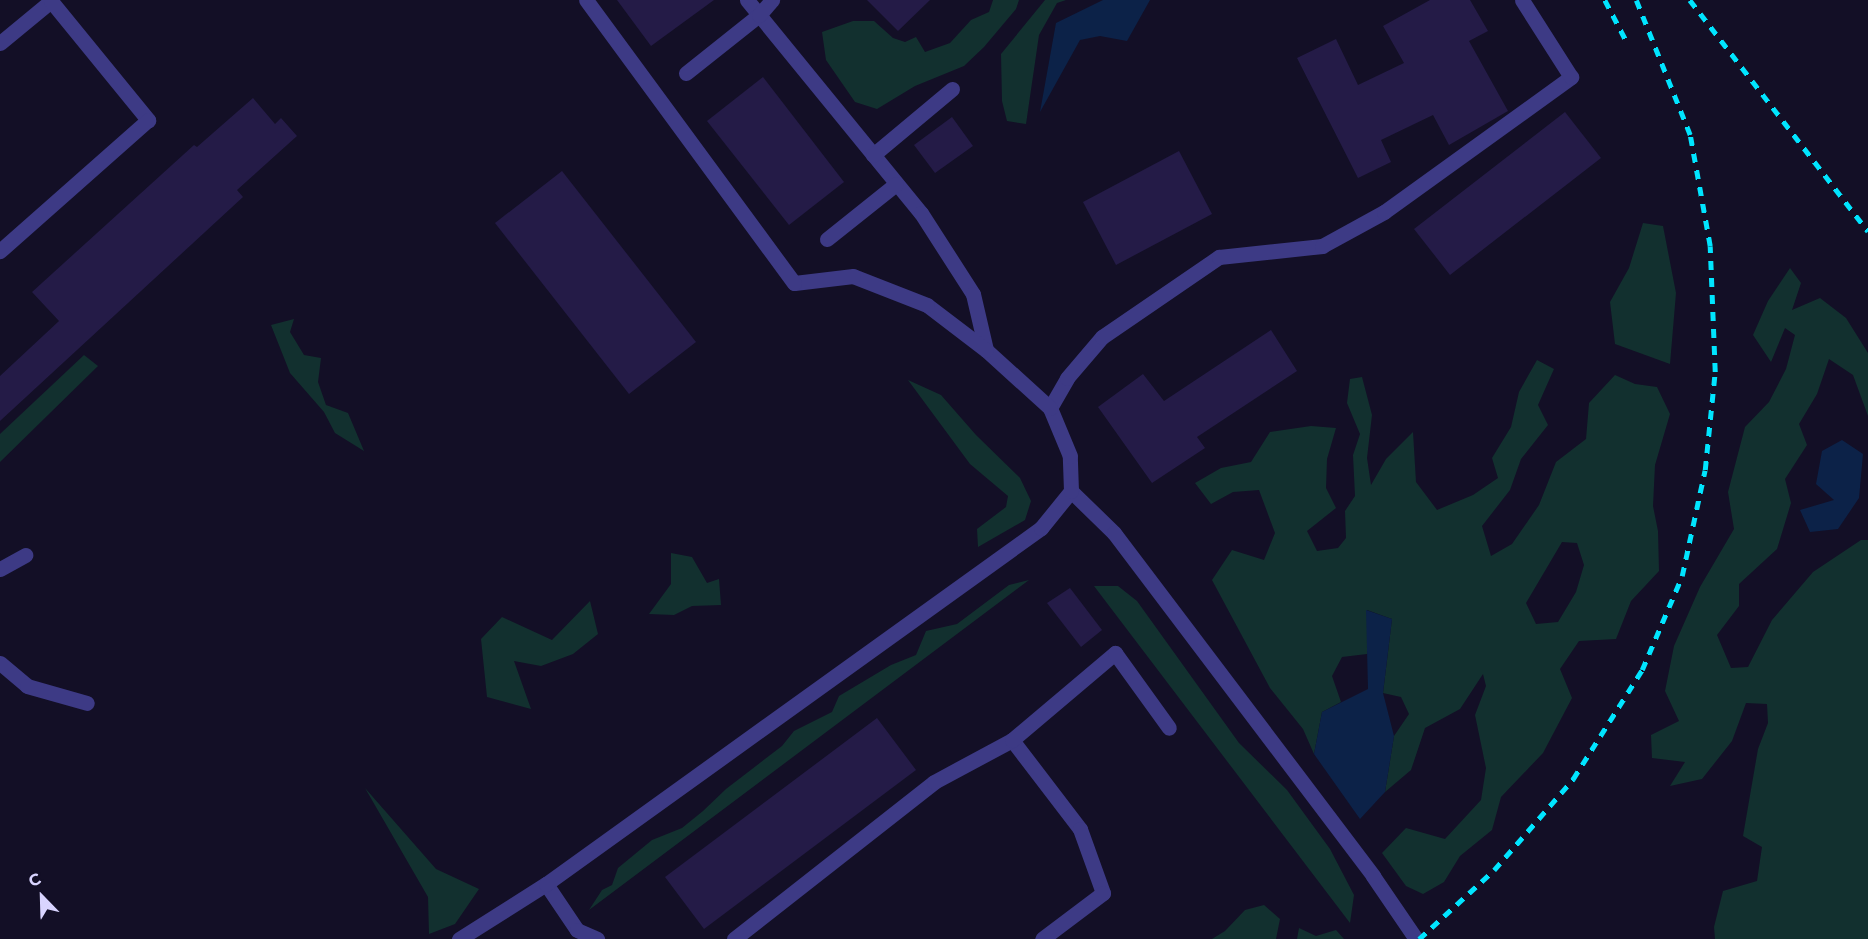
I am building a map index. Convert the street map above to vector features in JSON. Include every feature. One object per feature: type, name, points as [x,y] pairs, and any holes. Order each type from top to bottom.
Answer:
[{"type":"lane","points":[[459,939],[546,884],[1041,528],[1071,491],[1070,456],[1050,408],[986,350],[927,305],[853,276],[795,283],[585,0]]},
{"type":"lane","points":[[747,0],[921,213],[973,294],[986,350]]},
{"type":"lane","points":[[686,73],[759,15],[772,0]]},
{"type":"lane","points":[[1050,408],[1068,378],[1102,336],[1219,257],[1322,246],[1384,212],[1571,77],[1522,0]]},
{"type":"lane","points":[[0,43],[51,1],[148,120],[0,251]]},
{"type":"lane","points":[[873,155],[952,89]]},
{"type":"lane","points":[[827,239],[897,184]]},
{"type":"lane","points":[[1071,491],[1114,533],[1373,876],[1416,939]]},
{"type":"lane","points":[[0,569],[25,555]]},
{"type":"lane","points":[[734,939],[934,782],[1012,740],[1115,653],[1169,728]]},
{"type":"lane","points":[[0,663],[27,686],[87,702]]},
{"type":"lane","points":[[1012,740],[1080,829],[1103,893],[1042,939]]},
{"type":"lane","points":[[546,884],[577,930],[597,939]]},
{"type":"green space","points":[[993,0],[1019,0],[1016,9],[984,47],[964,66],[915,86],[877,109],[855,102],[826,60],[822,32],[853,21],[874,21],[893,38],[905,42],[916,37],[925,52],[950,43],[971,20],[989,12]]},
{"type":"green space","points":[[1045,0],[1066,0],[1057,3],[1039,35],[1026,124],[1007,121],[1002,101],[1001,54]]},
{"type":"green space","points":[[1643,223],[1663,226],[1676,293],[1670,364],[1615,344],[1610,302],[1629,268]]},
{"type":"green space","points":[[1790,268],[1801,283],[1792,310],[1820,298],[1846,318],[1868,353],[1868,416],[1853,375],[1829,359],[1817,394],[1799,424],[1807,445],[1785,479],[1791,503],[1777,549],[1739,584],[1739,606],[1717,635],[1731,668],[1748,667],[1772,620],[1813,572],[1861,540],[1868,540],[1868,939],[1715,939],[1714,927],[1723,891],[1757,881],[1762,847],[1743,836],[1758,749],[1768,723],[1767,704],[1746,703],[1732,741],[1702,779],[1670,786],[1685,762],[1652,758],[1651,735],[1679,721],[1665,691],[1674,646],[1700,587],[1734,529],[1728,492],[1745,427],[1769,402],[1786,369],[1795,335],[1785,328],[1771,362],[1753,335],[1768,301]]},
{"type":"green space","points":[[294,319],[290,332],[304,355],[321,358],[318,382],[326,405],[348,413],[364,451],[335,433],[324,412],[290,373],[271,325]]},
{"type":"green space","points":[[84,355],[98,366],[0,462],[0,434]]},
{"type":"green space","points":[[1537,360],[1554,369],[1538,405],[1548,425],[1521,459],[1510,490],[1482,526],[1491,556],[1512,544],[1539,505],[1556,462],[1586,439],[1589,403],[1615,375],[1635,384],[1657,387],[1670,414],[1655,465],[1653,506],[1658,531],[1659,571],[1631,601],[1616,639],[1579,641],[1560,669],[1572,698],[1543,753],[1501,797],[1492,830],[1460,856],[1444,882],[1423,894],[1406,886],[1382,853],[1406,828],[1445,839],[1481,800],[1486,768],[1475,715],[1486,686],[1483,674],[1460,709],[1425,728],[1411,770],[1385,792],[1394,736],[1409,714],[1401,697],[1383,693],[1392,619],[1367,610],[1367,654],[1342,657],[1332,676],[1341,702],[1322,712],[1314,754],[1303,729],[1270,688],[1212,580],[1232,550],[1264,560],[1275,533],[1259,490],[1233,492],[1211,504],[1195,483],[1221,468],[1251,462],[1270,432],[1311,426],[1336,428],[1327,459],[1326,488],[1336,508],[1307,531],[1317,551],[1338,548],[1346,538],[1345,511],[1355,496],[1353,455],[1360,434],[1347,403],[1350,379],[1362,377],[1372,415],[1367,458],[1371,485],[1386,459],[1413,432],[1416,482],[1437,510],[1473,495],[1498,478],[1492,458],[1511,427],[1519,392]],"holes":[[[1562,542],[1577,543],[1584,565],[1576,592],[1558,622],[1536,624],[1526,603]]]},
{"type":"green space","points":[[908,380],[941,395],[976,435],[1020,478],[1031,501],[1025,520],[978,547],[977,529],[1006,507],[1008,496],[970,464]]},
{"type":"green space","points":[[671,553],[692,557],[707,583],[719,579],[721,605],[692,606],[674,615],[649,614],[671,584]]},
{"type":"green space","points":[[1029,580],[589,910],[602,890],[612,885],[618,868],[652,840],[682,828],[726,789],[782,746],[794,731],[832,712],[839,696],[891,665],[916,655],[926,631],[957,624],[1009,585]]},
{"type":"green space","points":[[1094,586],[1118,586],[1137,601],[1239,743],[1287,790],[1330,849],[1354,895],[1350,923]]},
{"type":"green space","points":[[590,601],[598,634],[573,654],[541,666],[514,661],[531,709],[487,697],[481,639],[502,617],[552,640]]},
{"type":"green space","points":[[365,788],[436,869],[479,889],[455,924],[429,934],[428,897]]},
{"type":"green space","points":[[1264,905],[1280,919],[1276,939],[1212,939],[1225,931],[1245,910]]},
{"type":"green space","points":[[1299,928],[1316,936],[1336,930],[1344,939],[1297,939]]},
{"type":"water","points":[[1103,0],[1150,0],[1127,41],[1100,36],[1080,40],[1040,112],[1056,23]]},
{"type":"water","points":[[1842,440],[1863,454],[1859,498],[1838,529],[1810,532],[1800,510],[1834,500],[1816,484],[1822,451]]},
{"type":"water","points":[[1366,610],[1392,619],[1383,693],[1394,736],[1385,792],[1360,819],[1314,754],[1322,712],[1368,689]]},
{"type":"building","points":[[617,0],[714,0],[651,46]]},
{"type":"building","points":[[867,0],[930,0],[898,31]]},
{"type":"building","points":[[1430,0],[1470,0],[1488,31],[1469,41],[1508,111],[1449,145],[1433,115],[1381,140],[1391,162],[1358,178],[1297,58],[1336,39],[1358,85],[1404,63],[1383,26]]},
{"type":"building","points":[[763,77],[844,182],[789,225],[707,121]]},
{"type":"building","points":[[253,98],[275,124],[281,118],[297,136],[237,190],[243,197],[0,421],[0,376],[59,321],[32,292],[194,145],[197,147]]},
{"type":"building","points":[[1565,112],[1601,158],[1450,275],[1414,229]]},
{"type":"building","points":[[952,117],[973,146],[935,173],[914,145]]},
{"type":"building","points":[[1179,151],[1212,214],[1116,265],[1083,202]]},
{"type":"building","points":[[562,171],[696,342],[629,394],[495,223]]},
{"type":"building","points":[[1271,330],[1297,371],[1197,437],[1205,448],[1152,483],[1098,407],[1143,374],[1164,401]]},
{"type":"building","points":[[1070,588],[1102,630],[1081,647],[1047,603]]},
{"type":"building","points":[[877,718],[916,770],[704,929],[665,877]]},
{"type":"railway","points":[[1605,0],[1627,42]]},
{"type":"railway","points":[[1419,939],[1494,870],[1573,779],[1642,670],[1682,576],[1705,470],[1715,372],[1710,246],[1690,135],[1636,0]]},
{"type":"railway","points":[[1690,0],[1868,231]]}]
